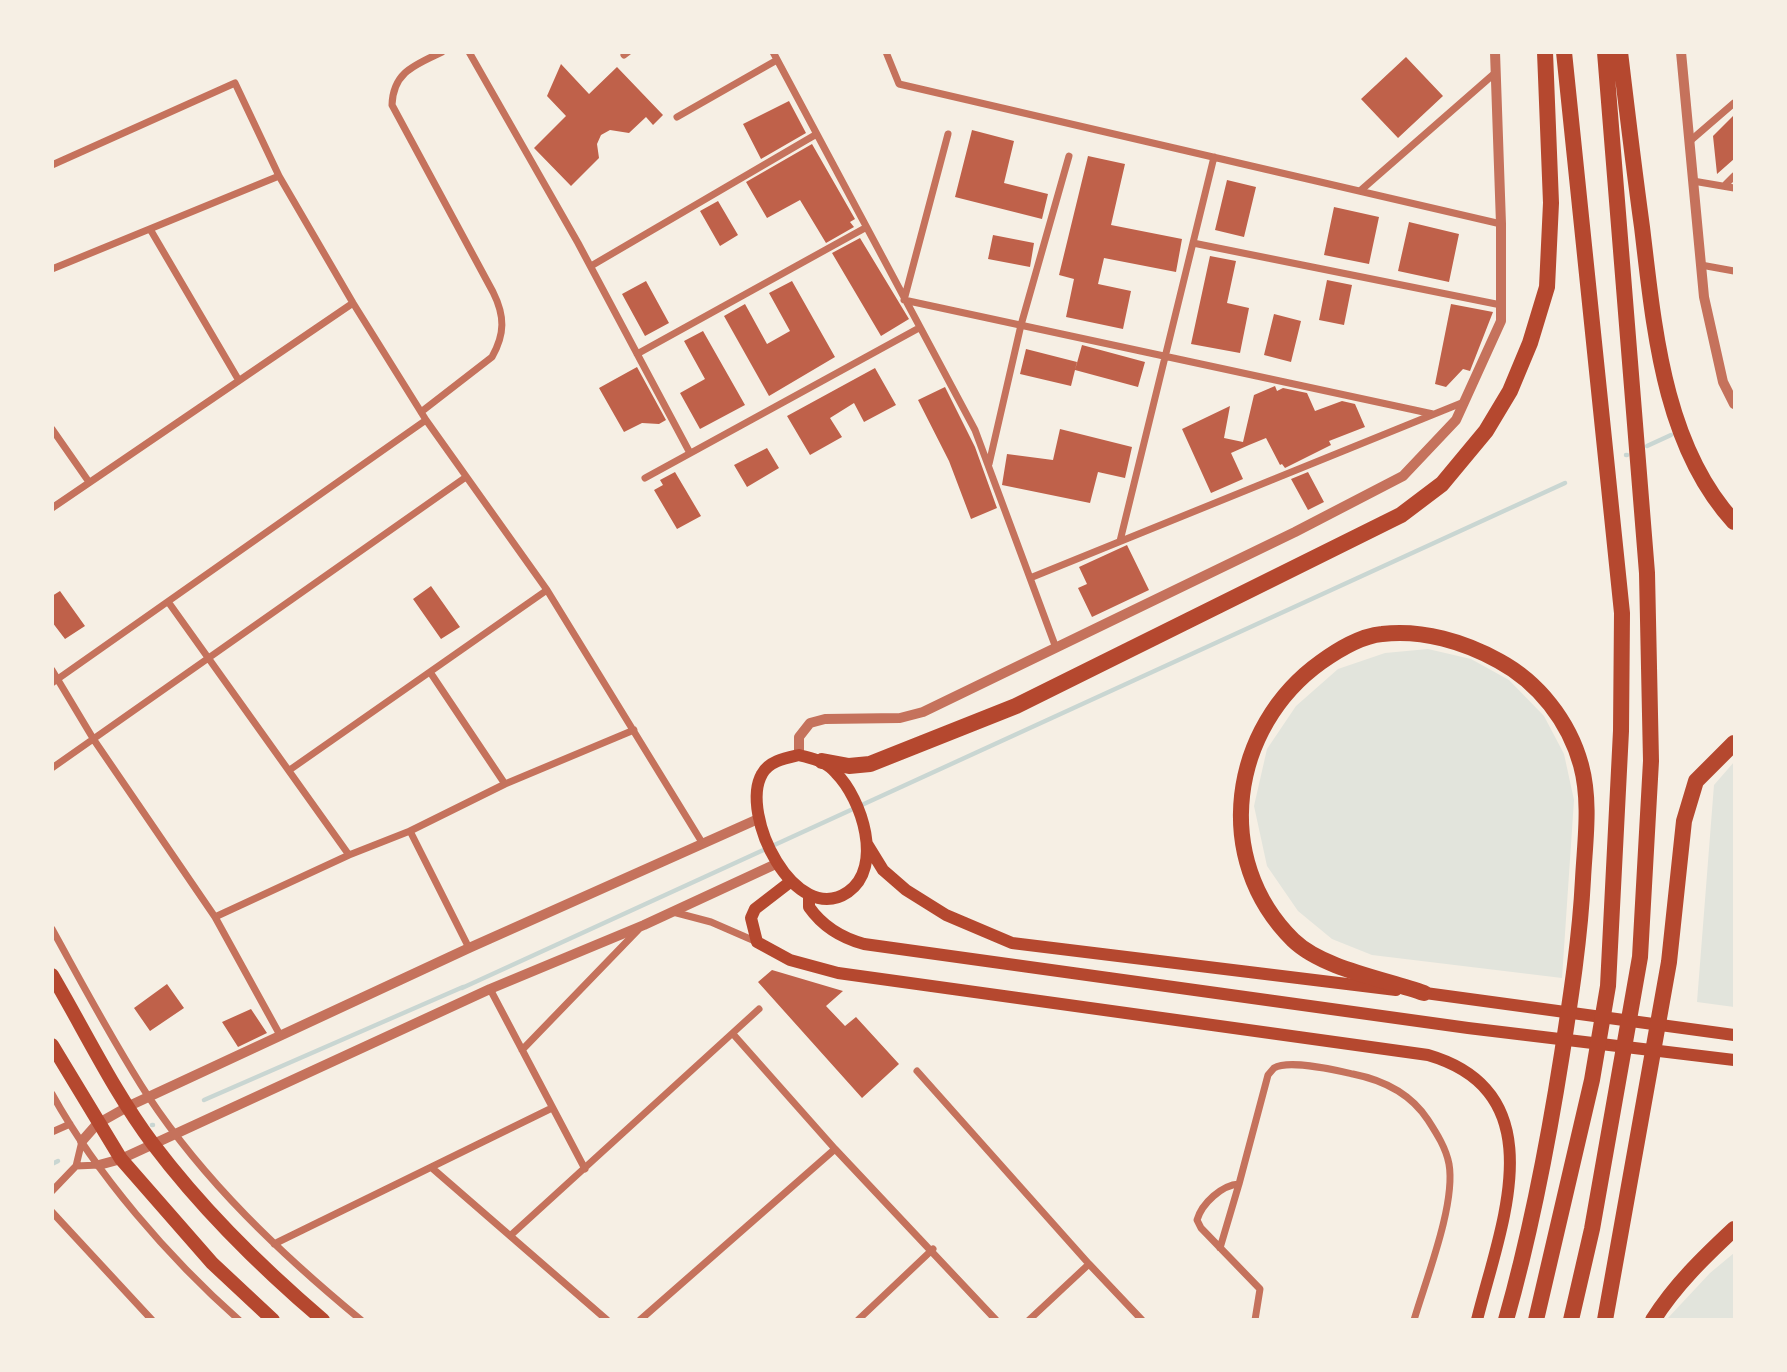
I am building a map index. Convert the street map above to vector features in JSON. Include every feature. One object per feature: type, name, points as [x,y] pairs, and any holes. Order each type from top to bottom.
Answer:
[{"type":"highway","points":[[822,761],[849,766],[870,764],[1016,706],[1389,522],[1442,484],[1486,431],[1510,391],[1530,343],[1547,288],[1551,203],[1545,52]]},
{"type":"highway","points":[[1536,1320],[1592,1080],[1608,986],[1621,731],[1622,612],[1564,52]]},
{"type":"highway","points":[[1571,1320],[1592,1229],[1640,957],[1651,761],[1647,573],[1605,52]]},
{"type":"highway","points":[[1620,52],[1661,360],[1678,425],[1703,476],[1734,522]]},
{"type":"highway","points":[[1424,993],[1329,962],[1294,940],[1267,906],[1247,866],[1240,825],[1244,778],[1256,739],[1284,699],[1306,673],[1340,649],[1381,634],[1426,635],[1472,646],[1515,670],[1546,699],[1567,731],[1581,765],[1587,809],[1580,937],[1550,1130],[1506,1320]]},
{"type":"highway","points":[[1605,1320],[1669,962],[1684,821],[1696,781],[1734,743]]},
{"type":"highway","points":[[1653,1320],[1665,1300],[1734,1229]]},
{"type":"main road","points":[[799,755],[822,761],[837,773],[849,790],[860,814],[867,844],[866,866],[857,884],[846,894],[832,898],[809,897],[790,882],[758,819],[756,793],[762,772],[780,759],[799,755]]},
{"type":"main road","points":[[867,844],[883,870],[906,890],[946,915],[1012,943],[1424,993],[1728,1034]]},
{"type":"main road","points":[[790,882],[755,909],[751,918],[757,942],[790,960],[838,973],[1428,1055],[1448,1061],[1483,1085],[1500,1108],[1510,1137],[1510,1175],[1477,1320]]},
{"type":"main road","points":[[809,897],[809,907],[830,929],[864,944],[1468,1028],[1734,1060]]},
{"type":"main road","points":[[52,975],[152,1143],[202,1202],[249,1251],[323,1320]]},
{"type":"main road","points":[[52,1045],[97,1124],[121,1159],[212,1263],[274,1320]]},
{"type":"street","points":[[55,681],[169,603],[424,416],[492,357],[499,345],[503,322],[494,292],[392,106],[393,92],[405,70],[442,52]]},
{"type":"street","points":[[469,52],[591,266],[690,453]]},
{"type":"street","points":[[886,52],[899,84],[1501,224]]},
{"type":"street","points":[[799,755],[799,737],[810,723],[825,719],[900,718],[923,712],[1404,476],[1455,420],[1501,320],[1501,224],[1495,52]]},
{"type":"street","points":[[1681,52],[1704,297],[1723,382],[1734,404]]},
{"type":"street","points":[[677,117],[775,56],[975,430],[1056,648]]},
{"type":"street","points":[[1360,191],[1495,73]]},
{"type":"street","points":[[52,165],[235,83],[279,176],[353,303],[424,416],[547,590],[703,844]]},
{"type":"street","points":[[1690,141],[1734,103]]},
{"type":"street","points":[[904,300],[948,134]]},
{"type":"street","points":[[591,266],[815,135]]},
{"type":"street","points":[[988,466],[1021,325],[1069,156]]},
{"type":"street","points":[[1120,541],[1214,157]]},
{"type":"street","points":[[52,269],[279,176]]},
{"type":"street","points":[[1724,186],[1734,176]]},
{"type":"street","points":[[1693,181],[1734,188]]},
{"type":"street","points":[[637,354],[865,228]]},
{"type":"street","points":[[150,229],[238,379]]},
{"type":"street","points":[[1193,243],[1501,305]]},
{"type":"street","points":[[1701,265],[1734,271]]},
{"type":"street","points":[[904,300],[1433,414]]},
{"type":"street","points":[[52,508],[353,303]]},
{"type":"street","points":[[645,478],[919,328]]},
{"type":"street","points":[[1030,578],[1464,402]]},
{"type":"street","points":[[52,429],[89,482]]},
{"type":"street","points":[[52,768],[466,477]]},
{"type":"street","points":[[291,769],[547,590]]},
{"type":"street","points":[[169,603],[291,769],[349,855]]},
{"type":"street","points":[[52,670],[55,681],[215,917],[280,1035]]},
{"type":"street","points":[[430,672],[505,784]]},
{"type":"street","points":[[215,917],[349,855],[410,831],[505,784],[634,730]]},
{"type":"street","points":[[52,1191],[76,1166],[82,1141],[97,1124],[129,1106],[469,948],[758,819]]},
{"type":"street","points":[[410,831],[469,948]]},
{"type":"street","points":[[76,1166],[99,1165],[121,1159],[489,989],[644,925],[778,863]]},
{"type":"street","points":[[672,911],[711,922],[757,942]]},
{"type":"street","points":[[522,1050],[644,925]]},
{"type":"street","points":[[52,929],[115,1042],[175,1133],[217,1184],[274,1244],[361,1320]]},
{"type":"street","points":[[489,989],[585,1169]]},
{"type":"street","points":[[511,1235],[759,1009]]},
{"type":"street","points":[[733,1034],[835,1149],[933,1249],[996,1320]]},
{"type":"street","points":[[1220,1248],[1268,1075],[1279,1065],[1334,1070],[1368,1077],[1406,1096],[1419,1108],[1445,1148],[1450,1183],[1447,1203],[1414,1320]]},
{"type":"street","points":[[917,1071],[1142,1320]]},
{"type":"street","points":[[52,1094],[99,1165],[177,1258],[239,1320]]},
{"type":"street","points":[[274,1244],[552,1108]]},
{"type":"street","points":[[52,1132],[70,1124]]},
{"type":"street","points":[[640,1320],[835,1149]]},
{"type":"street","points":[[432,1168],[607,1320]]},
{"type":"street","points":[[1239,1184],[1222,1189],[1199,1212],[1197,1220],[1201,1228],[1260,1289],[1262,1295],[1255,1320]]},
{"type":"street","points":[[52,1212],[152,1320]]},
{"type":"street","points":[[858,1320],[933,1249]]},
{"type":"street","points":[[1029,1320],[1089,1264]]},
{"type":"shaded area","points":[[1428,649],[1471,659],[1509,680],[1544,716],[1564,754],[1574,800],[1562,978],[1372,955],[1332,939],[1298,911],[1267,866],[1254,806],[1267,749],[1296,706],[1338,669],[1385,653]]},
{"type":"shaded area","points":[[1734,762],[1734,1007],[1697,1002],[1714,785]]},
{"type":"shaded area","points":[[1734,1253],[1734,1319],[1667,1319],[1710,1273]]},
{"type":"building","points":[[1406,57],[1443,96],[1398,138],[1361,99]]},
{"type":"building","points":[[561,64],[589,94],[617,67],[663,115],[653,125],[646,117],[629,133],[610,130],[601,135],[597,144],[599,158],[571,186],[534,148],[566,116],[547,96]]},
{"type":"building","points":[[789,101],[806,133],[761,159],[743,124]]},
{"type":"building","points":[[1734,115],[1734,159],[1717,174],[1713,136]]},
{"type":"building","points":[[972,130],[1014,141],[1004,183],[1048,194],[1042,219],[955,197]]},
{"type":"building","points":[[812,144],[855,219],[850,222],[854,227],[826,243],[800,200],[767,218],[746,182]]},
{"type":"building","points":[[1088,156],[1125,164],[1111,225],[1182,239],[1176,272],[1104,258],[1098,284],[1131,291],[1123,329],[1066,317],[1074,279],[1059,275]]},
{"type":"building","points":[[1227,180],[1256,187],[1244,237],[1215,230]]},
{"type":"building","points":[[718,201],[738,235],[720,246],[700,211]]},
{"type":"building","points":[[1334,207],[1379,217],[1369,264],[1324,255]]},
{"type":"building","points":[[1409,222],[1459,234],[1449,282],[1398,271]]},
{"type":"building","points":[[993,235],[1034,243],[1030,267],[988,259]]},
{"type":"building","points":[[860,238],[909,319],[881,336],[832,253]]},
{"type":"building","points":[[1210,256],[1236,261],[1227,303],[1249,308],[1240,353],[1191,344]]},
{"type":"building","points":[[1327,280],[1352,285],[1344,325],[1319,320]]},
{"type":"building","points":[[646,281],[669,323],[645,336],[622,294]]},
{"type":"building","points":[[792,281],[835,357],[769,396],[724,316],[745,304],[767,344],[790,331],[769,293]]},
{"type":"building","points":[[1451,304],[1493,312],[1470,371],[1463,369],[1446,387],[1435,384]]},
{"type":"building","points":[[1274,314],[1301,321],[1291,362],[1264,355]]},
{"type":"building","points":[[703,331],[745,405],[700,429],[680,393],[705,379],[684,341]]},
{"type":"building","points":[[1082,345],[1145,362],[1138,387],[1075,370]]},
{"type":"building","points":[[1026,349],[1077,362],[1071,386],[1020,374]]},
{"type":"building","points":[[637,367],[666,420],[659,424],[642,423],[624,432],[599,388]]},
{"type":"building","points":[[875,368],[896,405],[864,422],[854,403],[830,418],[842,437],[810,455],[787,416]]},
{"type":"building","points":[[1275,386],[1277,391],[1283,388],[1307,393],[1315,411],[1342,401],[1355,404],[1365,427],[1329,441],[1331,445],[1285,468],[1280,465],[1266,438],[1249,445],[1231,453],[1243,479],[1211,493],[1182,429],[1230,406],[1224,438],[1243,442],[1254,395]]},
{"type":"building","points":[[945,387],[975,447],[997,508],[971,519],[949,461],[918,400]]},
{"type":"building","points":[[1060,429],[1132,447],[1125,478],[1098,472],[1090,503],[1002,485],[1007,454],[1053,460]]},
{"type":"building","points":[[767,448],[779,468],[747,487],[734,465]]},
{"type":"building","points":[[675,472],[701,516],[677,529],[654,490],[663,485],[660,480]]},
{"type":"building","points":[[1308,472],[1324,502],[1308,510],[1291,479]]},
{"type":"building","points":[[1127,545],[1149,590],[1092,617],[1078,588],[1087,584],[1079,567]]},
{"type":"building","points":[[431,586],[460,627],[441,639],[413,599]]},
{"type":"building","points":[[60,591],[85,626],[65,639],[52,622],[52,596]]},
{"type":"building","points":[[772,970],[843,991],[826,1006],[845,1026],[856,1017],[899,1064],[862,1098],[758,982]]},
{"type":"building","points":[[167,984],[184,1008],[150,1031],[134,1008]]},
{"type":"building","points":[[251,1009],[267,1033],[238,1047],[222,1022]]},
{"type":"waterway","points":[[1647,446],[1671,435]]},
{"type":"waterway","points":[[462,988],[1565,483]]},
{"type":"waterway","points":[[204,1100],[463,987]]},
{"type":"waterway","points":[[52,1164],[58,1161]]}]
